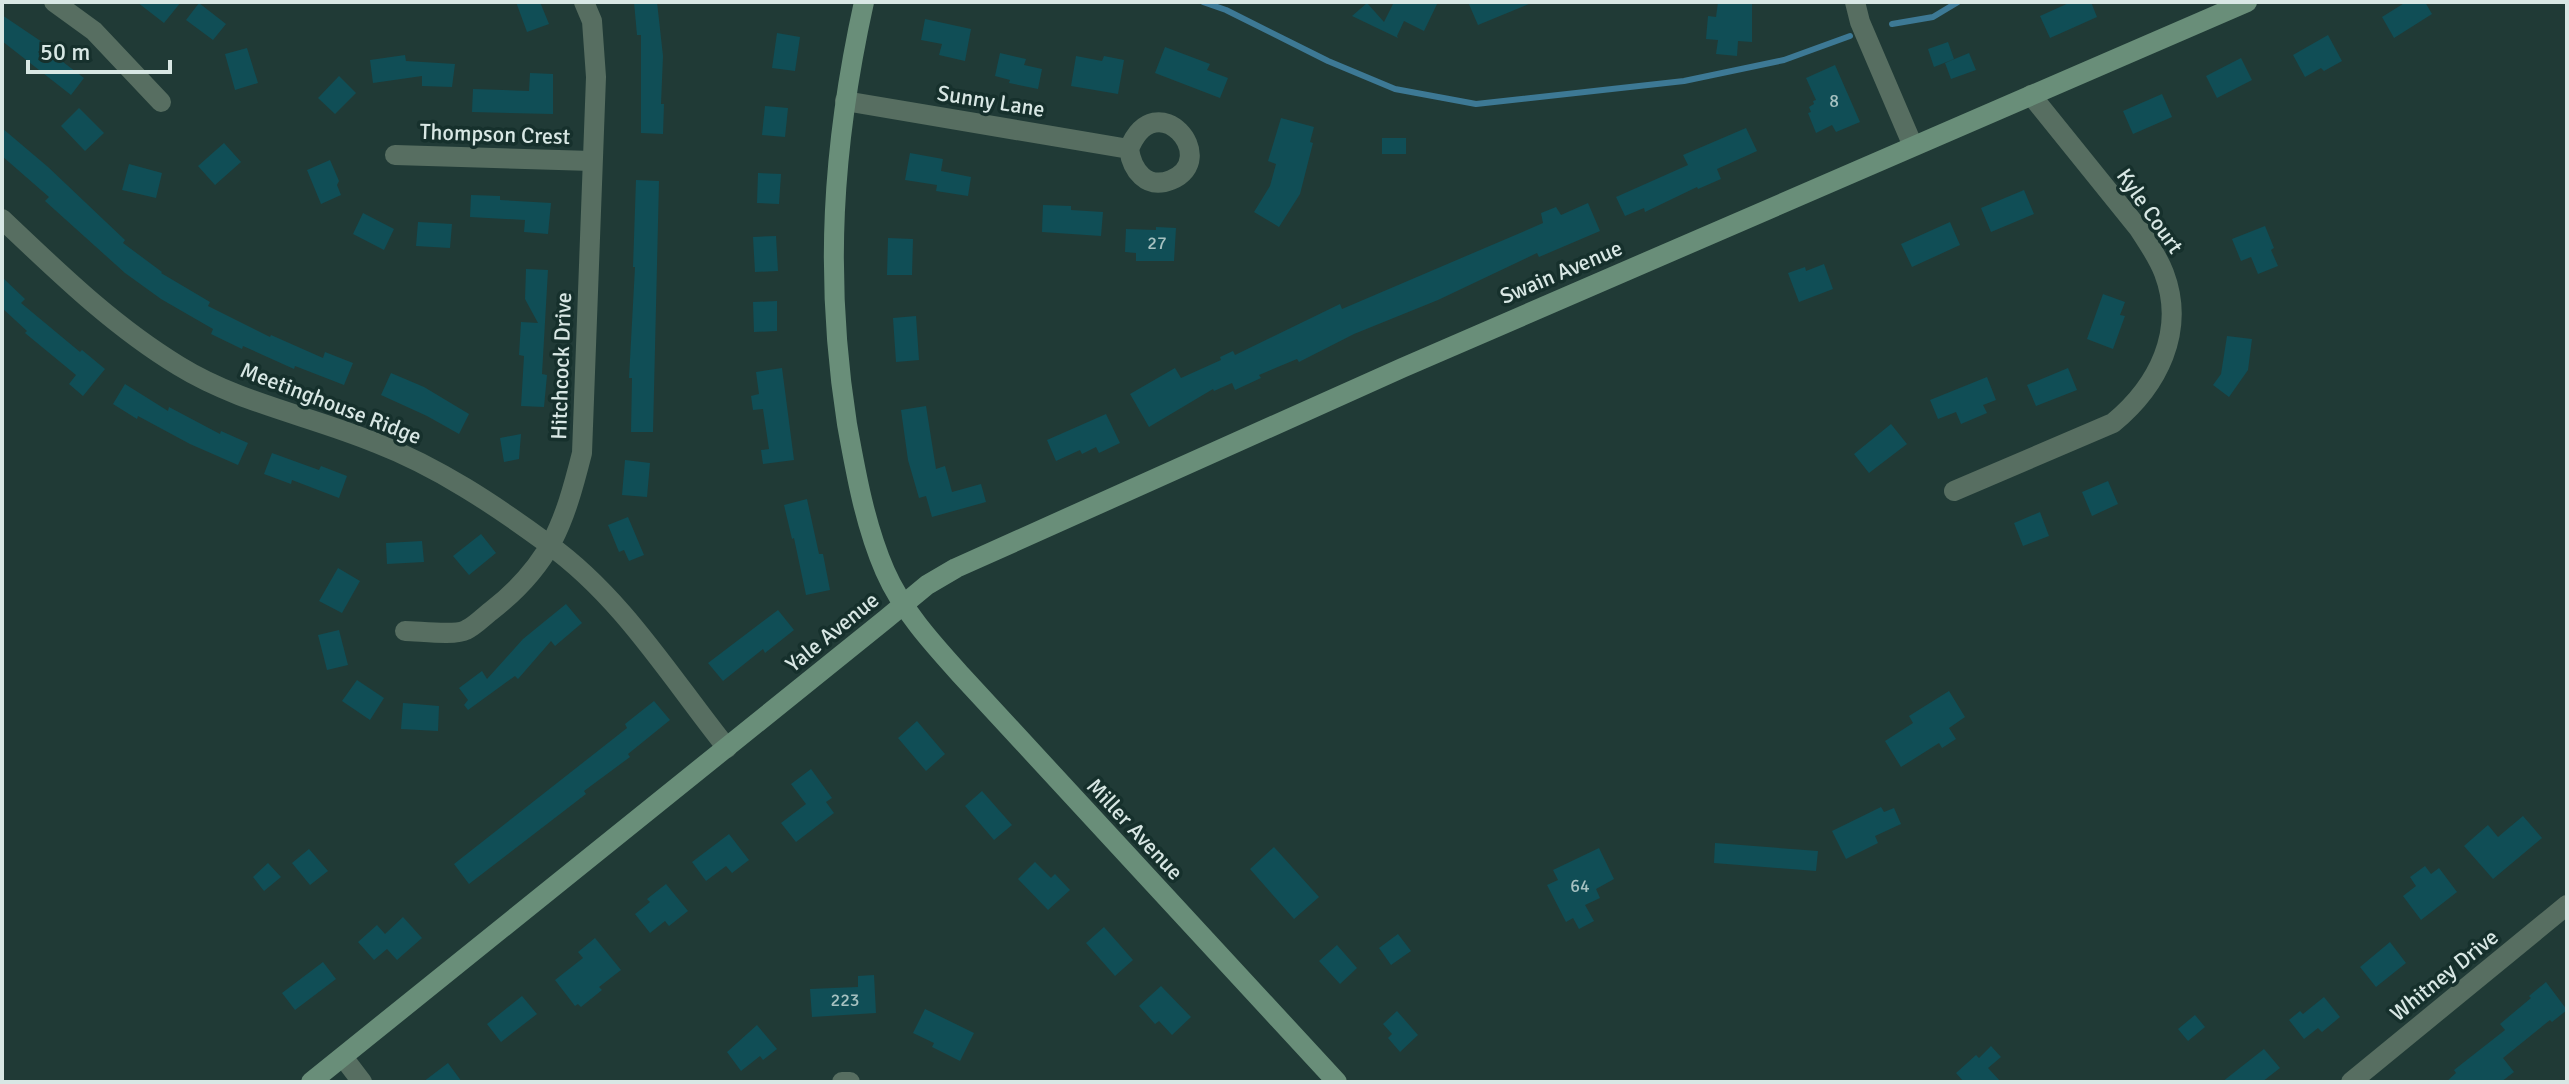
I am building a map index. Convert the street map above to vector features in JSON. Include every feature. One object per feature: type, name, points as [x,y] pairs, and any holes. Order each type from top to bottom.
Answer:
[{"type":"street","points":[[54,2],[94,31],[161,102]]},
{"type":"street","name":"Hitchcock Drive","points":[[405,631],[465,632],[509,596],[534,569],[551,545],[567,512],[582,453],[596,77],[592,21],[584,2]]},
{"type":"street","name":"Yale Avenue","points":[[311,1082],[903,604],[886,574],[872,537],[852,453],[842,393],[832,272],[837,161],[864,2]]},
{"type":"street","points":[[1855,2],[1860,22],[1913,146]]},
{"type":"street","name":"Swain Avenue","points":[[903,604],[937,579],[992,550],[1402,368],[2247,2]]},
{"type":"street","name":"Kyle Court","points":[[1954,491],[2113,423],[2134,406],[2151,385],[2163,359],[2170,332],[2170,305],[2165,276],[2155,253],[2031,95]]},
{"type":"street","name":"Sunny Lane","points":[[845,101],[1129,149]]},
{"type":"street","name":"Thompson Crest","points":[[395,155],[592,161]]},
{"type":"street","name":"Meetinghouse Ridge","points":[[2,219],[93,303],[181,367],[238,394],[376,443],[428,466],[551,545],[586,575],[642,637],[727,748]]},
{"type":"street","name":"Miller Avenue","points":[[903,604],[960,674],[1337,1082]]},
{"type":"street","name":"Whitney Drive","points":[[2351,1082],[2567,905]]},
{"type":"street","points":[[343,1057],[362,1082]]},
{"type":"street","points":[[842,1082],[850,1082]]},
{"type":"building","points":[[137,2],[181,2],[164,23]]},
{"type":"building","points":[[516,2],[540,2],[549,24],[527,32]]},
{"type":"building","points":[[634,2],[657,2],[663,56],[663,134],[641,133],[641,35],[637,35]]},
{"type":"building","points":[[1394,2],[1438,2],[1424,31],[1404,21],[1398,38],[1352,16],[1367,3],[1384,22]]},
{"type":"building","points":[[1468,2],[1534,2],[1478,25]]},
{"type":"building","points":[[1718,2],[1752,2],[1752,42],[1738,41],[1737,56],[1716,54],[1718,40],[1706,39],[1708,16],[1716,17]]},
{"type":"building","points":[[2071,2],[2091,2],[2097,17],[2050,38],[2040,16]]},
{"type":"building","points":[[2406,2],[2425,2],[2432,14],[2394,38],[2382,17]]},
{"type":"building","points":[[199,3],[226,24],[213,40],[186,20]]},
{"type":"building","points":[[2,15],[48,46],[46,49],[84,78],[71,95],[2,41]]},
{"type":"building","points":[[925,19],[971,29],[965,61],[939,55],[942,44],[921,40]]},
{"type":"building","points":[[777,33],[800,37],[795,71],[772,68]]},
{"type":"building","points":[[2328,35],[2342,61],[2305,77],[2293,55]]},
{"type":"building","points":[[1948,42],[1954,59],[1934,67],[1928,49]]},
{"type":"building","points":[[1165,47],[1210,64],[1207,70],[1228,78],[1220,98],[1155,73]]},
{"type":"building","points":[[247,48],[258,83],[235,90],[225,54]]},
{"type":"building","points":[[1000,53],[1026,59],[1024,65],[1042,69],[1038,89],[1009,83],[1010,80],[995,76]]},
{"type":"building","points":[[1969,53],[1976,70],[1951,79],[1945,63]]},
{"type":"building","points":[[405,55],[406,61],[455,64],[452,87],[422,86],[422,76],[373,83],[370,60]]},
{"type":"building","points":[[1076,56],[1102,61],[1104,56],[1124,60],[1118,94],[1071,86]]},
{"type":"building","points":[[2241,58],[2252,80],[2217,98],[2206,76]]},
{"type":"building","points":[[1835,65],[1860,122],[1836,132],[1832,125],[1816,133],[1808,113],[1816,100],[1806,78]]},
{"type":"building","points":[[530,73],[553,74],[553,114],[472,112],[473,89],[529,91]]},
{"type":"building","points":[[339,76],[356,93],[335,114],[318,98]]},
{"type":"building","points":[[2162,94],[2172,117],[2133,134],[2123,111]]},
{"type":"building","points":[[765,106],[788,108],[785,137],[762,135]]},
{"type":"building","points":[[79,108],[104,133],[85,151],[61,126]]},
{"type":"building","points":[[1281,118],[1314,127],[1300,194],[1279,227],[1254,212],[1270,186],[1276,164],[1268,161]]},
{"type":"building","points":[[2,128],[125,240],[123,243],[161,273],[210,302],[208,306],[270,337],[323,358],[325,352],[353,363],[344,385],[295,366],[294,369],[211,334],[213,329],[161,299],[125,273],[45,201],[49,197],[2,156]]},
{"type":"building","points":[[1746,128],[1757,151],[1717,169],[1721,179],[1645,212],[1644,208],[1625,216],[1616,197],[1688,165],[1683,155]]},
{"type":"building","points":[[1382,138],[1406,138],[1406,154],[1382,154]]},
{"type":"building","points":[[224,143],[241,162],[215,185],[198,166]]},
{"type":"building","points":[[910,153],[943,159],[941,171],[971,177],[968,196],[936,191],[937,185],[905,180]]},
{"type":"building","points":[[330,160],[341,195],[321,204],[307,170]]},
{"type":"building","points":[[129,164],[162,173],[156,198],[122,190]]},
{"type":"building","points":[[758,173],[781,174],[779,204],[757,203]]},
{"type":"building","points":[[636,180],[659,181],[653,432],[631,432],[632,378],[629,378]]},
{"type":"building","points":[[2024,190],[2034,214],[1991,232],[1981,208]]},
{"type":"building","points":[[471,195],[551,203],[548,234],[524,232],[525,220],[470,217]]},
{"type":"building","points":[[1588,203],[1600,231],[1539,257],[1537,253],[1438,300],[1354,334],[1299,362],[1297,359],[1259,375],[1261,378],[1235,390],[1232,383],[1213,389],[1149,427],[1130,394],[1175,368],[1181,378],[1221,360],[1220,357],[1233,351],[1235,355],[1340,304],[1342,309],[1543,223],[1541,213],[1556,207],[1561,215]]},
{"type":"building","points":[[1043,205],[1103,212],[1101,236],[1042,232]]},
{"type":"building","points":[[363,213],[394,229],[384,250],[353,234]]},
{"type":"building","points":[[418,222],[452,224],[450,248],[416,246]]},
{"type":"building","points":[[1950,222],[1960,245],[1912,267],[1901,244]]},
{"type":"building","points":[[2265,226],[2278,266],[2258,274],[2251,257],[2241,261],[2232,239]]},
{"type":"building","points":[[1156,227],[1176,228],[1174,261],[1136,261],[1136,253],[1125,252],[1126,229],[1156,230]]},
{"type":"building","points":[[776,236],[778,271],[755,272],[753,237]]},
{"type":"building","points":[[888,238],[913,239],[912,275],[887,275]]},
{"type":"building","points":[[1824,264],[1833,289],[1799,302],[1788,273],[1805,267],[1806,271]]},
{"type":"building","points":[[526,269],[548,270],[542,374],[547,375],[544,407],[521,406],[524,356],[519,355],[521,322],[538,323],[525,299]]},
{"type":"building","points":[[2,277],[25,299],[21,303],[105,369],[83,396],[69,384],[76,375],[25,333],[27,331],[2,308]]},
{"type":"building","points":[[2103,294],[2125,302],[2120,315],[2125,316],[2113,349],[2087,339]]},
{"type":"building","points":[[777,301],[777,331],[754,332],[753,302]]},
{"type":"building","points":[[916,316],[919,360],[896,362],[893,318]]},
{"type":"building","points":[[2227,336],[2252,339],[2248,370],[2229,397],[2213,385],[2221,374]]},
{"type":"building","points":[[782,368],[794,460],[763,464],[761,450],[769,449],[763,409],[753,410],[751,396],[759,394],[756,372]]},
{"type":"building","points":[[2068,368],[2077,390],[2036,406],[2027,385]]},
{"type":"building","points":[[391,373],[424,387],[469,414],[459,434],[381,395]]},
{"type":"building","points":[[1987,377],[1996,400],[1983,405],[1987,413],[1961,424],[1956,412],[1938,419],[1930,400]]},
{"type":"building","points":[[125,384],[168,411],[169,407],[220,434],[221,431],[248,443],[238,465],[138,416],[137,419],[113,404]]},
{"type":"building","points":[[926,406],[936,469],[945,466],[952,492],[981,484],[986,502],[932,517],[926,496],[919,498],[908,460],[901,410]]},
{"type":"building","points":[[1106,414],[1120,443],[1099,453],[1096,447],[1082,454],[1080,450],[1056,461],[1047,440]]},
{"type":"building","points":[[1891,424],[1907,444],[1869,473],[1854,454]]},
{"type":"building","points":[[521,434],[519,459],[504,462],[500,438]]},
{"type":"building","points":[[272,453],[319,470],[321,466],[347,476],[339,498],[292,480],[291,484],[264,474]]},
{"type":"building","points":[[625,460],[650,463],[647,497],[622,495]]},
{"type":"building","points":[[2108,481],[2118,504],[2092,516],[2082,492]]},
{"type":"building","points":[[807,499],[830,590],[806,595],[784,505]]},
{"type":"building","points":[[2040,512],[2049,536],[2023,546],[2014,523]]},
{"type":"building","points":[[628,517],[644,555],[629,561],[624,550],[619,552],[608,525]]},
{"type":"building","points":[[481,534],[496,553],[469,575],[453,556]]},
{"type":"building","points":[[422,541],[424,562],[387,564],[386,543]]},
{"type":"building","points":[[338,568],[360,581],[342,613],[319,601]]},
{"type":"building","points":[[566,604],[582,623],[555,646],[551,641],[518,679],[515,676],[468,710],[464,705],[468,700],[459,688],[482,671],[487,679],[523,639]]},
{"type":"building","points":[[778,610],[794,630],[765,653],[763,649],[723,681],[708,663]]},
{"type":"building","points":[[339,630],[348,665],[327,670],[318,635]]},
{"type":"building","points":[[357,680],[384,698],[370,720],[342,701]]},
{"type":"building","points":[[1949,691],[1965,717],[1949,728],[1956,739],[1942,748],[1939,743],[1901,767],[1885,741],[1913,723],[1909,716]]},
{"type":"building","points":[[654,701],[670,720],[628,754],[630,757],[584,791],[586,794],[469,884],[454,864],[627,728],[625,724]]},
{"type":"building","points":[[403,703],[439,706],[438,731],[401,729]]},
{"type":"building","points":[[917,721],[945,754],[926,771],[898,738]]},
{"type":"building","points":[[811,769],[832,798],[826,802],[834,813],[796,842],[781,823],[806,804],[791,784]]},
{"type":"building","points":[[982,791],[1012,825],[994,840],[965,806]]},
{"type":"building","points":[[1881,807],[1884,812],[1894,808],[1901,824],[1875,836],[1878,843],[1846,859],[1832,831]]},
{"type":"building","points":[[2523,816],[2542,838],[2493,879],[2464,846],[2488,825],[2498,837]]},
{"type":"building","points":[[729,834],[749,860],[732,873],[726,866],[706,881],[692,862]]},
{"type":"building","points":[[1715,843],[1818,851],[1816,871],[1714,863]]},
{"type":"building","points":[[1274,847],[1319,897],[1294,919],[1250,869]]},
{"type":"building","points":[[1599,848],[1614,879],[1596,889],[1600,898],[1585,905],[1594,921],[1579,929],[1573,918],[1566,922],[1547,885],[1558,880],[1553,870]]},
{"type":"building","points":[[309,849],[328,871],[310,885],[292,863]]},
{"type":"building","points":[[1035,862],[1051,878],[1055,874],[1070,890],[1048,910],[1018,879]]},
{"type":"building","points":[[268,863],[281,877],[264,891],[253,877]]},
{"type":"building","points":[[2425,866],[2431,874],[2439,868],[2457,892],[2421,920],[2403,896],[2416,886],[2410,877]]},
{"type":"building","points":[[666,884],[688,911],[669,926],[665,921],[650,933],[635,914],[650,902],[647,899]]},
{"type":"building","points":[[403,917],[422,938],[397,960],[387,949],[374,960],[358,942],[377,925],[385,934]]},
{"type":"building","points":[[1104,927],[1133,960],[1115,976],[1086,943]]},
{"type":"building","points":[[1398,934],[1411,951],[1391,965],[1379,948]]},
{"type":"building","points":[[595,938],[621,970],[599,987],[602,990],[581,1007],[578,1004],[575,1006],[555,980],[583,958],[578,952]]},
{"type":"building","points":[[2390,942],[2406,963],[2376,987],[2360,967]]},
{"type":"building","points":[[1337,945],[1357,968],[1340,984],[1319,961]]},
{"type":"building","points":[[323,962],[336,979],[295,1010],[282,993]]},
{"type":"building","points":[[874,975],[876,1013],[812,1017],[810,989],[858,987],[858,976]]},
{"type":"building","points":[[2546,982],[2567,1010],[2503,1058],[2514,1072],[2501,1082],[2446,1082],[2456,1073],[2454,1070],[2505,1030],[2500,1024]]},
{"type":"building","points":[[1161,986],[1191,1017],[1172,1035],[1159,1021],[1155,1024],[1139,1006]]},
{"type":"building","points":[[522,996],[537,1014],[501,1042],[487,1024]]},
{"type":"building","points":[[2324,997],[2340,1017],[2322,1032],[2318,1028],[2304,1039],[2289,1020],[2300,1011],[2303,1014]]},
{"type":"building","points":[[925,1009],[974,1033],[960,1061],[913,1033]]},
{"type":"building","points":[[1397,1011],[1418,1035],[1400,1052],[1388,1038],[1392,1034],[1383,1024]]},
{"type":"building","points":[[2195,1015],[2205,1027],[2188,1041],[2178,1029]]},
{"type":"building","points":[[757,1025],[777,1049],[763,1060],[760,1056],[741,1071],[727,1052]]},
{"type":"building","points":[[1991,1046],[2001,1057],[1988,1068],[2001,1082],[1964,1082],[1956,1073]]},
{"type":"building","points":[[2264,1049],[2280,1068],[2262,1082],[2222,1082]]},
{"type":"building","points":[[448,1063],[462,1082],[423,1082]]},
{"type":"waterway","points":[[1203,2],[1395,89],[1476,104],[1684,81],[1784,60],[1850,36]]},
{"type":"waterway","points":[[1892,24],[1933,17],[1958,2]]}]
